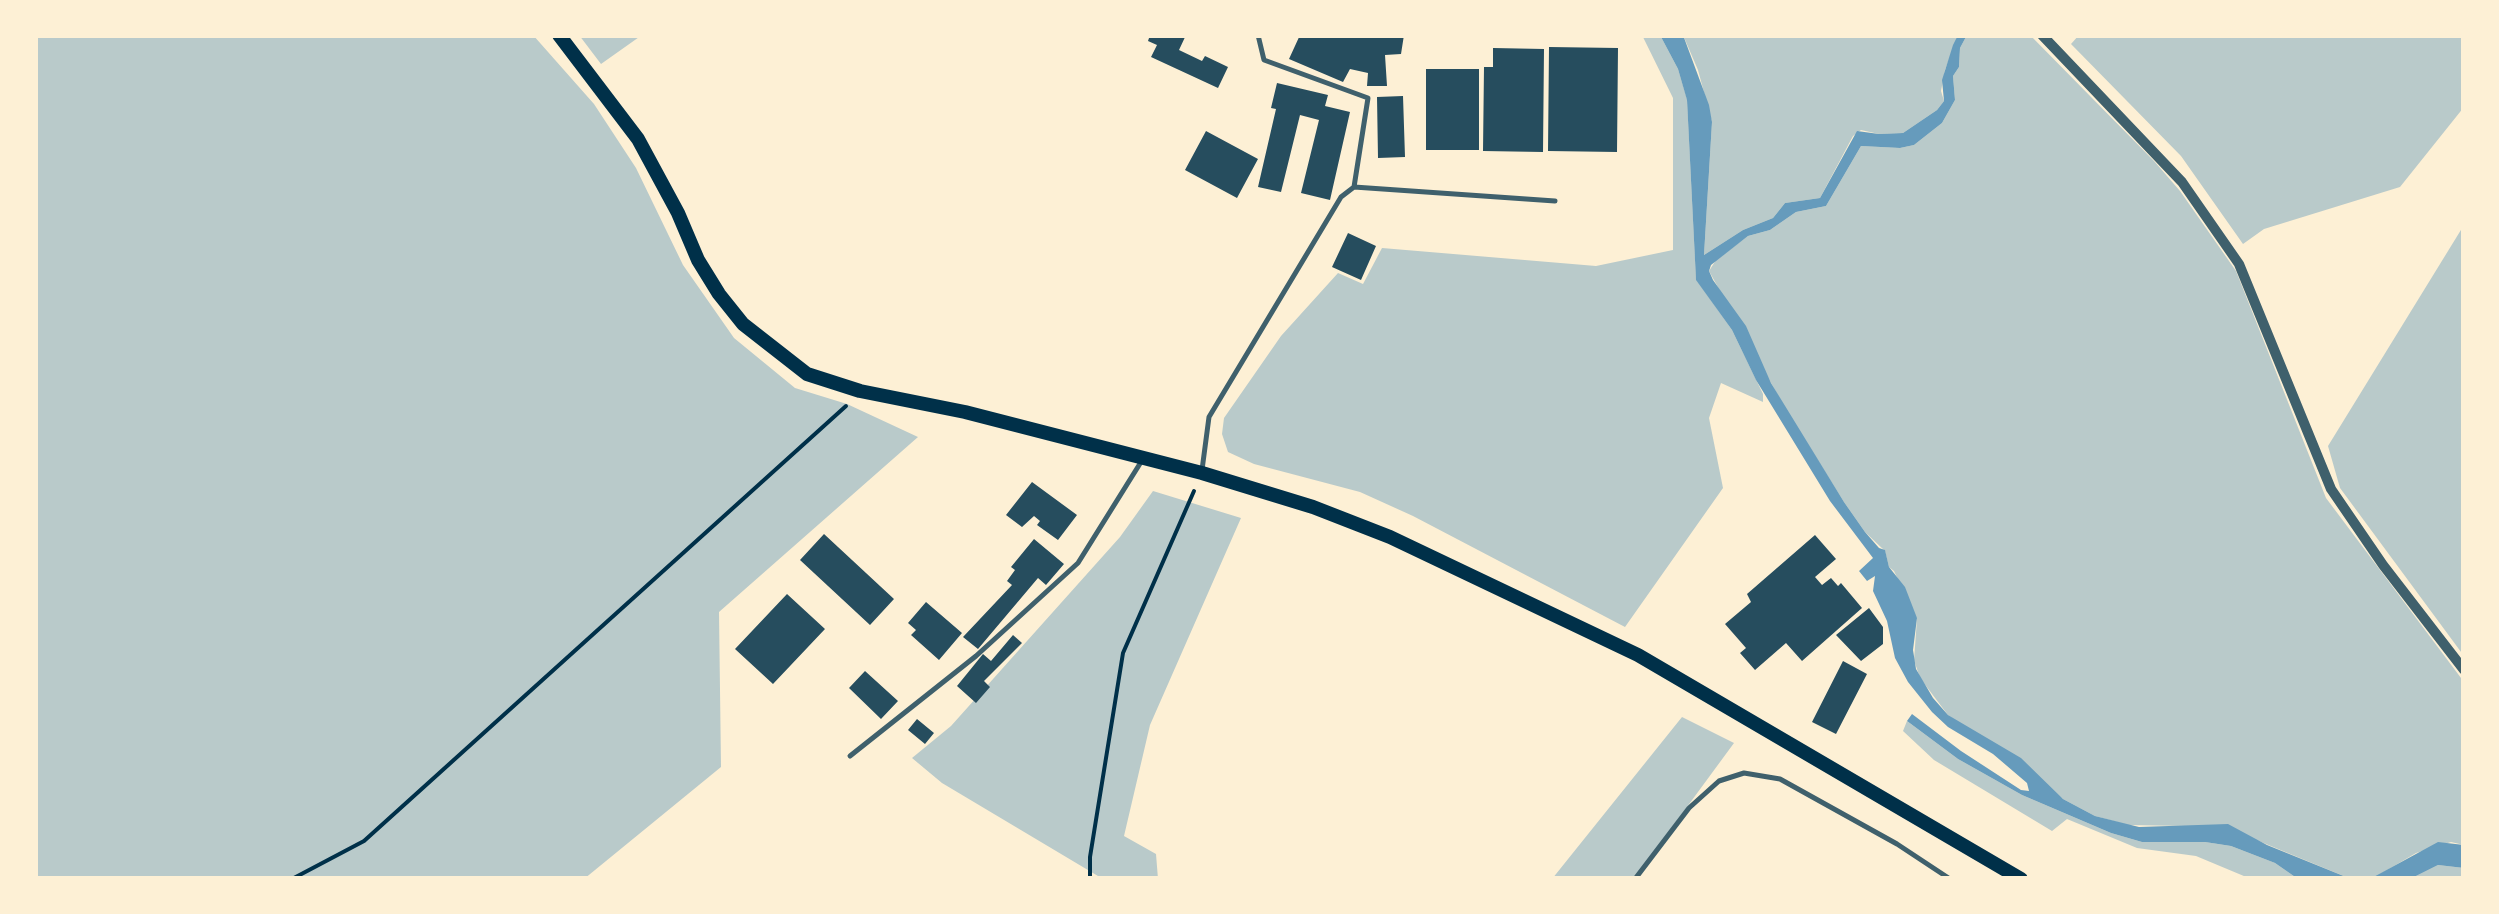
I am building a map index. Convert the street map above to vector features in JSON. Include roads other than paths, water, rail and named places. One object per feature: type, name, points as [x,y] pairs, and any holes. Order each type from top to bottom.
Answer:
[{"type":"main road","points":[[559,35],[638,139],[678,212],[698,260],[743,324],[807,374],[860,391],[965,412],[1202,474],[1344,519],[1452,564],[1699,688],[2022,879]]},
{"type":"street","points":[[2042,35],[2182,182],[2238,264],[2331,489],[2464,670]]},
{"type":"lane","points":[[1258,35],[1264,60],[1368,98],[1354,187]]},
{"type":"lane","points":[[1202,474],[1209,417],[1341,197],[1354,187],[1555,201]]},
{"type":"lane","points":[[850,756],[976,656],[1078,563],[1142,459]]},
{"type":"lane","points":[[1634,879],[1689,808],[1719,782],[1744,772],[1780,779],[1897,844],[1950,879]]},
{"type":"water","points":[[1660,35],[1683,35],[1709,105],[1712,122],[1704,255],[1743,230],[1773,218],[1785,203],[1820,198],[1857,131],[1903,133],[1937,110],[1944,101],[1942,80],[1953,45],[1958,35],[1967,35],[1953,76],[1955,100],[1942,123],[1914,145],[1861,146],[1826,206],[1796,212],[1770,230],[1748,236],[1711,265],[1713,280],[1746,326],[1771,383],[1844,502],[1865,532],[1885,550],[1889,567],[1905,587],[1917,618],[1913,650],[1916,669],[1948,715],[2021,758],[2063,799],[2095,816],[2139,827],[2228,824],[2267,845],[2351,879],[2298,879],[2275,863],[2231,846],[2142,842],[2111,833],[2022,795],[1958,759],[1907,721],[1912,714],[1961,751],[2021,790],[2029,791],[2027,783],[1993,754],[1948,727],[1908,682],[1895,658],[1887,621],[1873,591],[1875,576],[1867,581],[1859,571],[1873,558],[1830,501],[1756,380],[1732,330],[1696,280],[1687,100],[1678,69]]},
{"type":"water","points":[[2438,842],[2464,845],[2464,868],[2438,865],[2410,879],[2370,879]]}]
